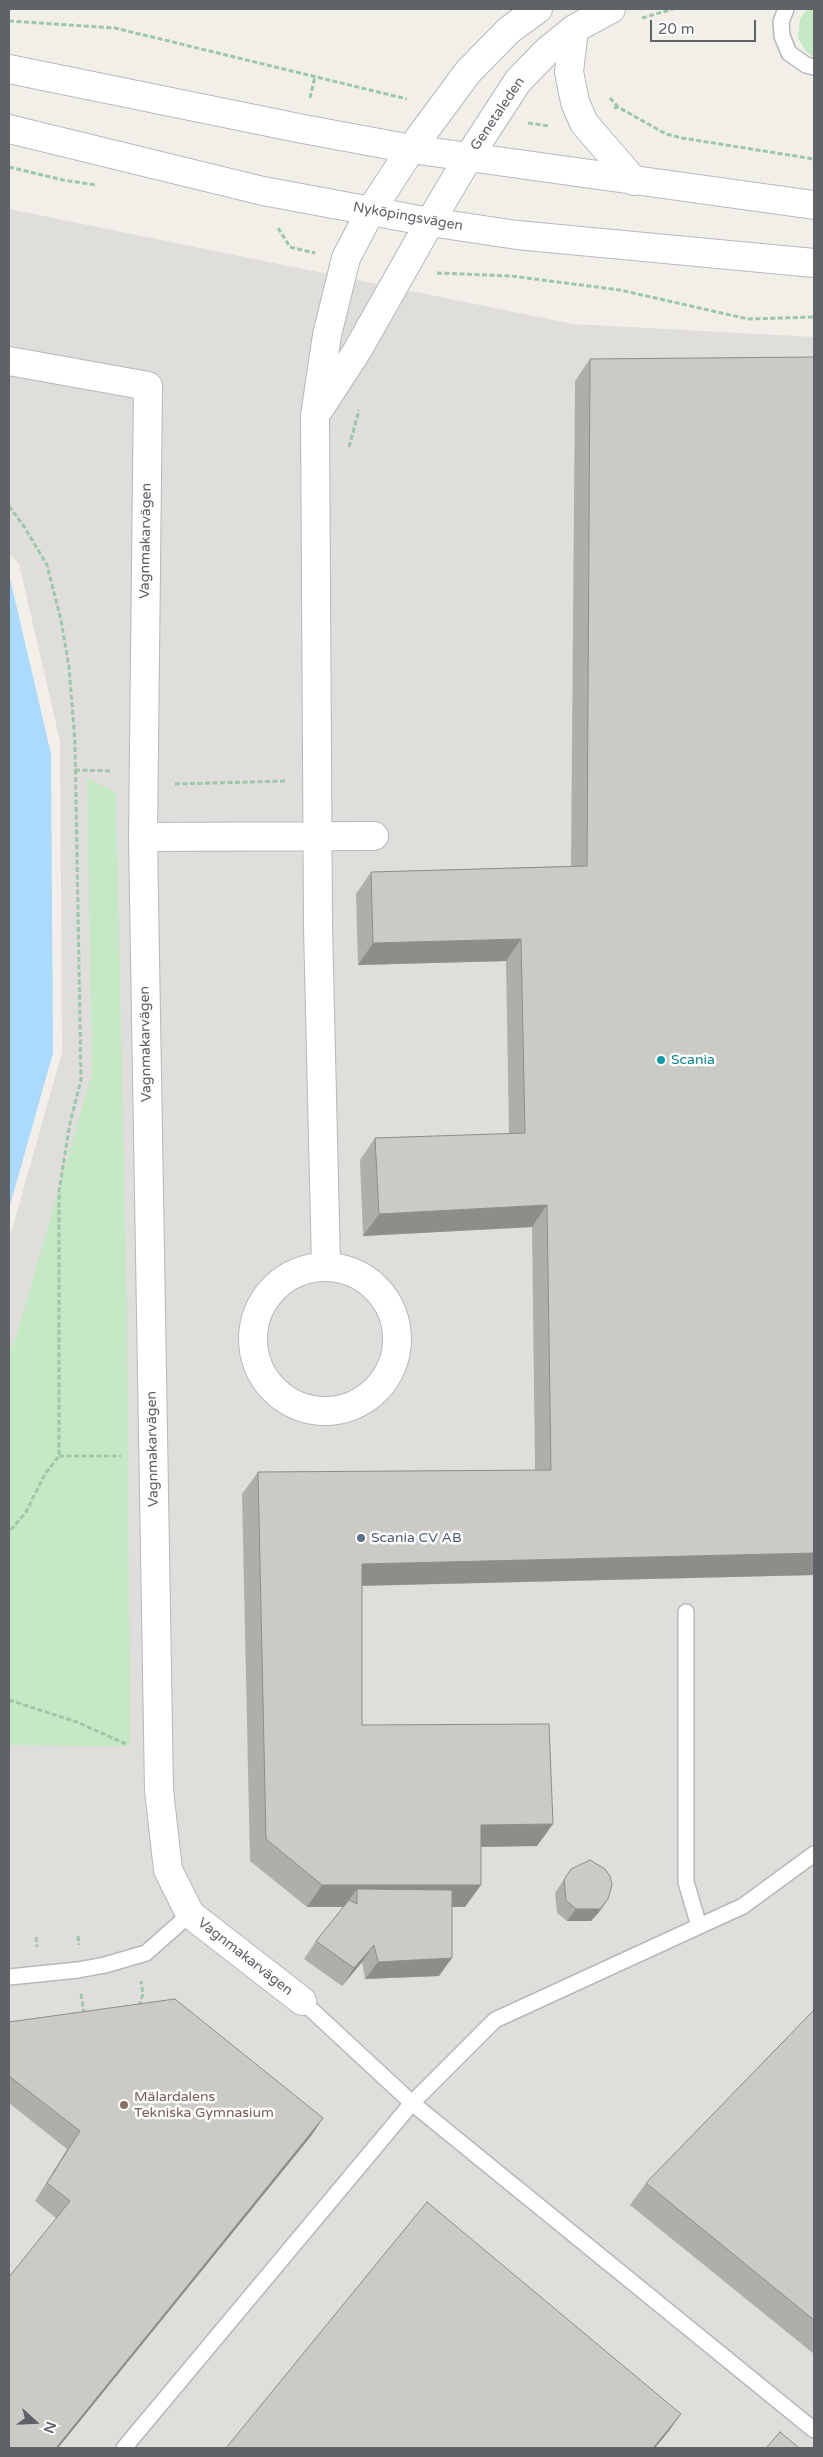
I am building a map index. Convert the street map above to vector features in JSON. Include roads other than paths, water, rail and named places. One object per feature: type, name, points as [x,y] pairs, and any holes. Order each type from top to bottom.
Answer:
[{"type":"street","points":[[326,1266],[318,837],[316,416],[327,335],[346,258],[370,212],[442,106],[488,48],[538,9]]},
{"type":"street","name":"Genetaleden","points":[[430,222],[468,158],[518,81],[546,51],[574,29],[611,9]]},
{"type":"street","points":[[574,29],[569,72],[575,102],[584,123],[634,181]]},
{"type":"street","points":[[9,69],[303,130],[412,149],[814,205]]},
{"type":"street","name":"Nyköpingsvägen","points":[[9,129],[262,191],[430,222],[517,235],[814,263]]},
{"type":"street","points":[[316,416],[357,351],[430,222]]},
{"type":"street","name":"Vagnmakarvägen","points":[[9,361],[148,386],[143,785],[159,1790],[168,1870],[190,1914],[302,2002]]},
{"type":"street","points":[[144,837],[374,836]]},
{"type":"street","points":[[326,1266],[349,1271],[363,1278],[370,1282],[386,1300],[395,1322],[397,1346],[391,1369],[378,1388],[359,1403],[336,1411],[312,1411],[290,1402],[271,1388],[258,1368],[252,1344],[254,1320],[264,1299],[281,1281],[302,1270],[326,1266]]},
{"type":"lane","points":[[786,9],[781,22],[782,36],[789,53],[806,65],[814,67]]},
{"type":"lane","points":[[686,1612],[686,1882],[699,1926]]},
{"type":"lane","points":[[124,2448],[412,2103],[495,2020],[743,1906],[814,1854]]},
{"type":"lane","points":[[9,1977],[78,1970],[146,1953],[190,1914]]},
{"type":"lane","points":[[302,2002],[412,2103],[814,2430]]},
{"type":"water","points":[[9,574],[51,754],[53,1053],[9,1209]]},
{"type":"place","name":"Scania","points":[[661,1060]]},
{"type":"place","name":"Scania CV AB","points":[[361,1538]]},
{"type":"place","name":"Mälardalens Tekniska Gymnasium","points":[[124,2105]]}]
